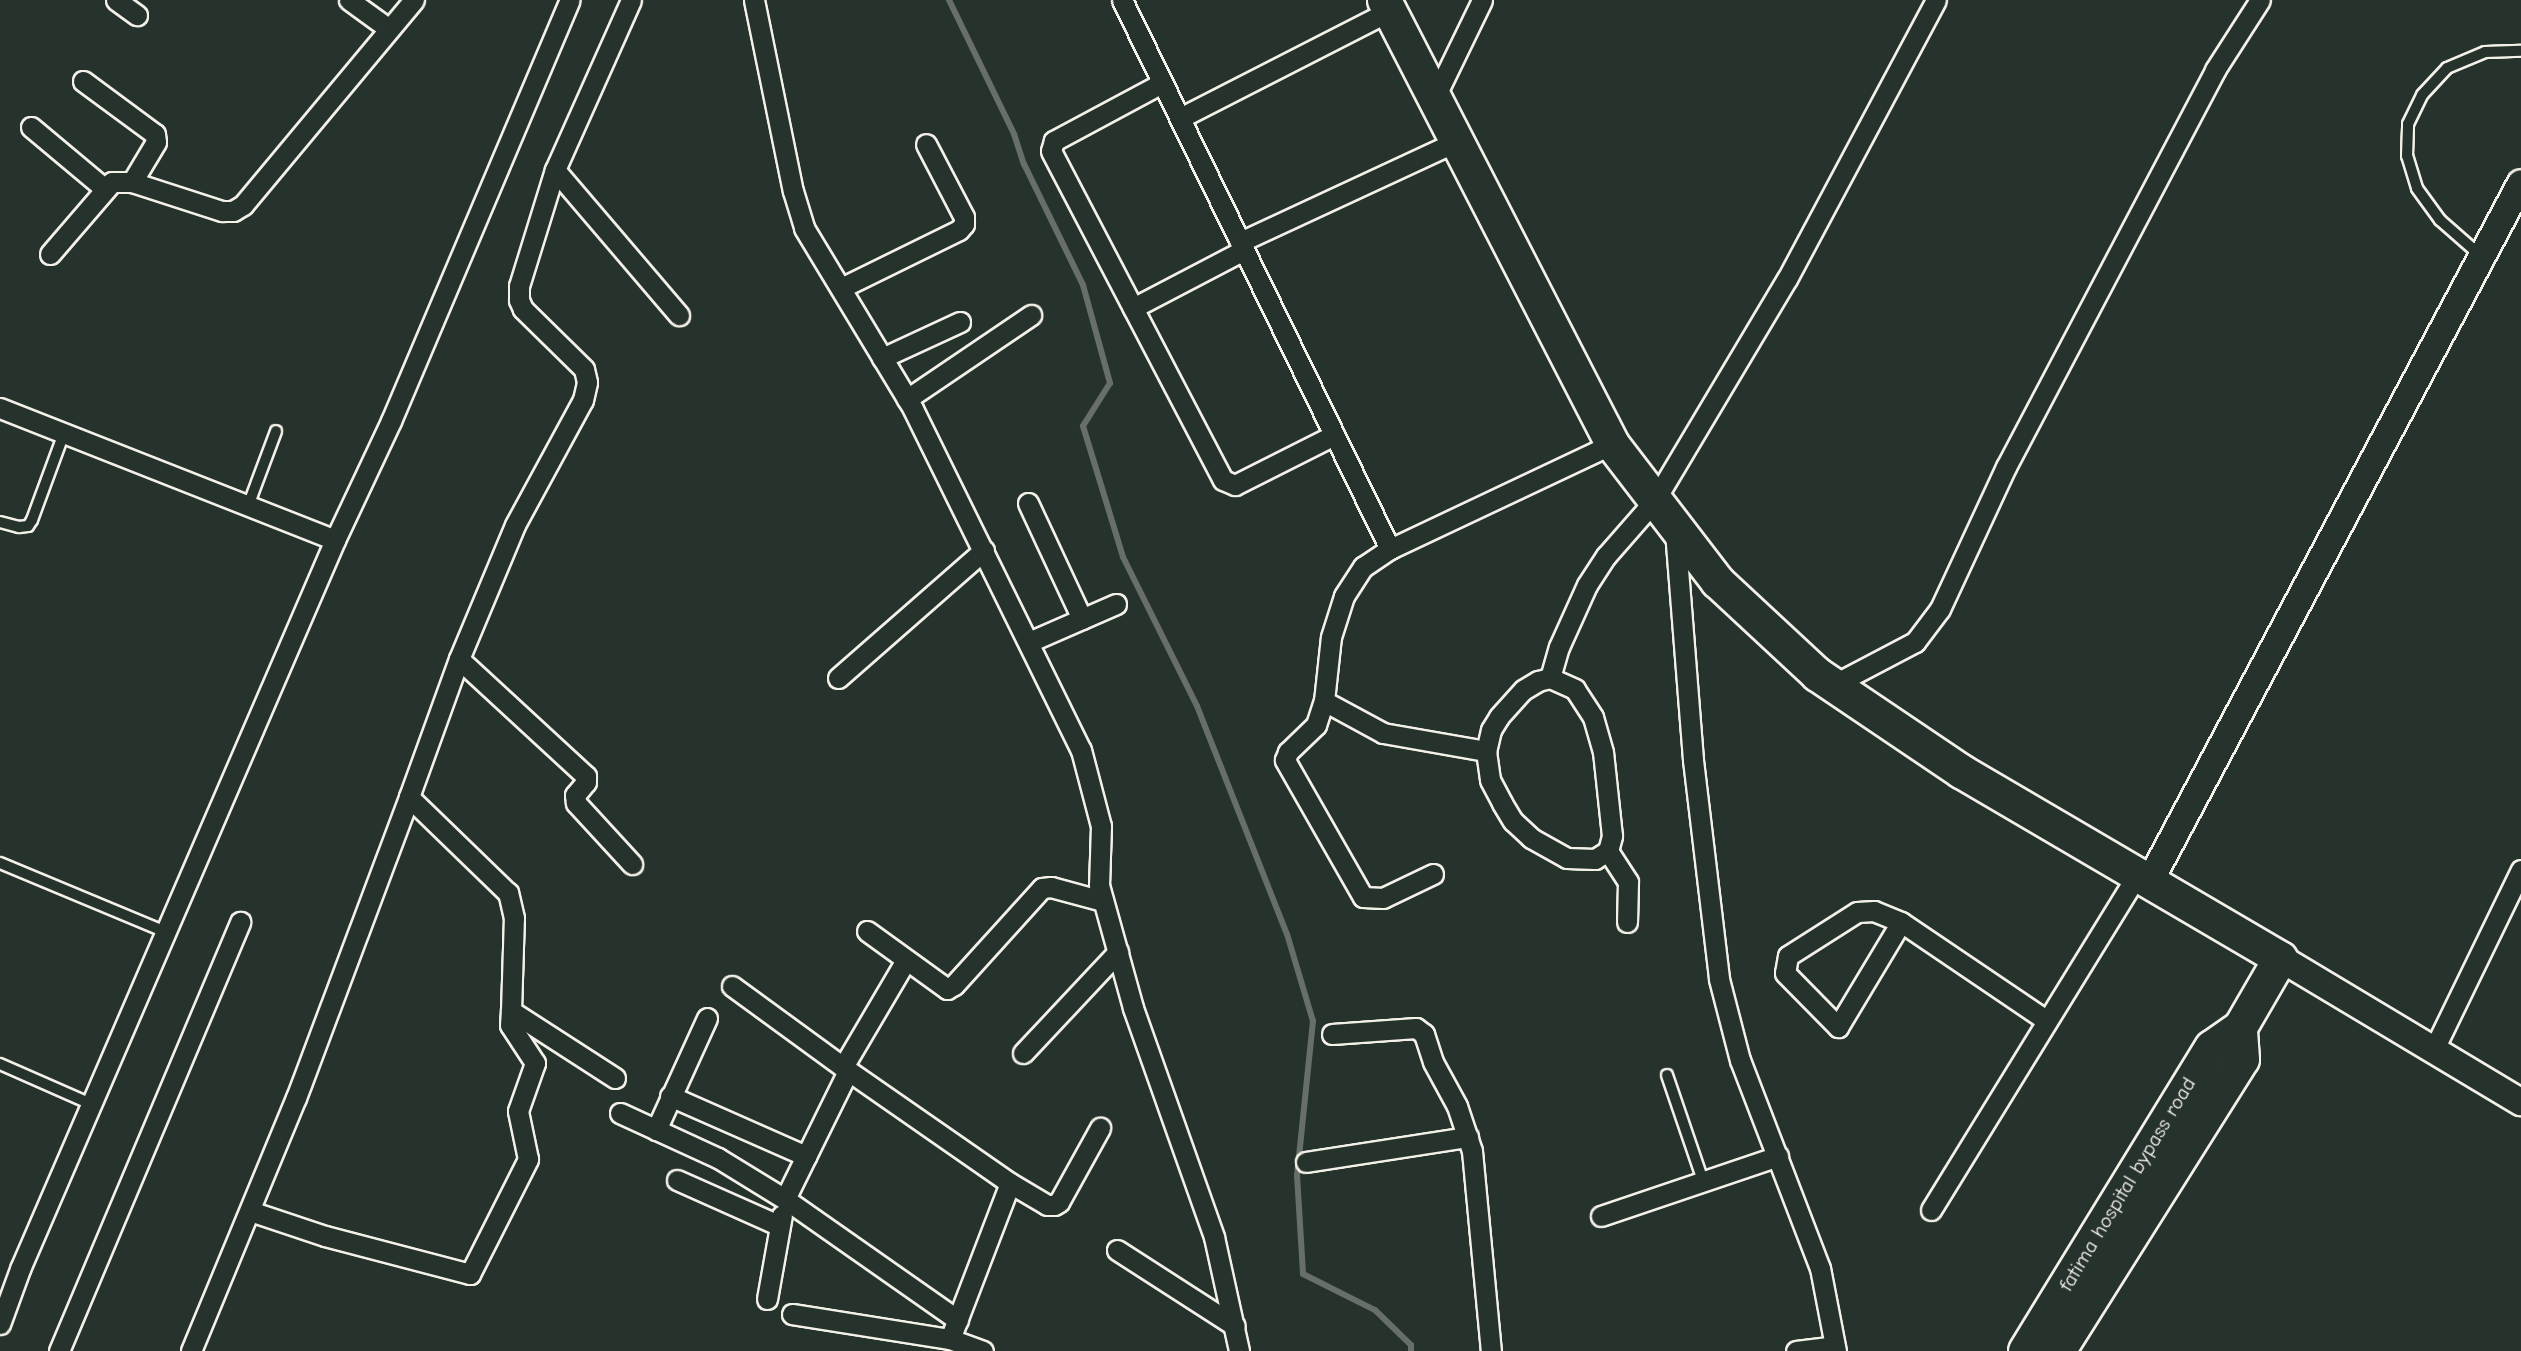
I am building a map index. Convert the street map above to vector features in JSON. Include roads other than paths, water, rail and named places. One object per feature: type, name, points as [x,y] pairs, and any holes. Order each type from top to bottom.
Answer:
[{"type":"highway","points":[[1386,6],[1612,444],[1717,581],[1833,685],[1961,771],[2280,958]]},
{"type":"highway","name":"fatima hospital bypass road","points":[[2025,1351],[2211,1047],[2240,1027],[2280,958]]},
{"type":"highway","name":"fatima hospital bypass road","points":[[2058,1351],[2242,1059],[2240,1027]]},
{"type":"street","points":[[117,0],[136,15]]},
{"type":"street","points":[[349,0],[389,29]]},
{"type":"street","points":[[50,254],[104,188],[112,182],[131,182],[222,212],[233,211],[243,205],[414,0]]},
{"type":"street","points":[[0,1324],[20,1269],[335,540],[391,421],[569,0]]},
{"type":"street","points":[[191,1351],[296,1098],[459,659],[515,525],[583,400],[587,382],[584,369],[523,310],[519,300],[519,286],[555,170],[631,0]]},
{"type":"street","points":[[754,0],[799,213],[811,244],[841,288],[907,399],[1081,750],[1101,826],[1099,885],[1103,901],[1133,1008],[1214,1237],[1235,1326],[1238,1351]]},
{"type":"street","points":[[1122,0],[1390,549]]},
{"type":"street","points":[[1434,99],[1482,0]]},
{"type":"street","points":[[1550,678],[1559,647],[1587,585],[1606,556],[1655,500],[1787,279],[1936,0]]},
{"type":"street","points":[[1833,685],[1915,642],[1940,609],[2006,467],[2215,71],[2260,0]]},
{"type":"street","points":[[1180,118],[1386,6]]},
{"type":"street","points":[[83,81],[155,134],[156,142],[131,182]]},
{"type":"street","points":[[1163,83],[1051,145],[1133,308],[1228,485],[1235,485],[1334,435]]},
{"type":"street","points":[[31,127],[104,188]]},
{"type":"street","points":[[1133,308],[1242,246],[1455,142]]},
{"type":"street","points":[[841,288],[959,230],[964,224],[964,217],[926,144]]},
{"type":"street","points":[[555,170],[679,315]]},
{"type":"street","points":[[1931,1210],[2047,1021],[2144,878],[2521,183]]},
{"type":"street","points":[[907,399],[1031,316]]},
{"type":"street","points":[[882,358],[960,323]]},
{"type":"street","points":[[0,408],[335,540]]},
{"type":"street","points":[[1433,874],[1384,898],[1376,900],[1363,897],[1285,760],[1289,752],[1316,725],[1324,701],[1331,637],[1344,596],[1363,567],[1390,549],[1612,444]]},
{"type":"street","points":[[1028,503],[1082,619]]},
{"type":"street","points":[[1675,526],[1693,760],[1719,979],[1740,1060],[1820,1268],[1836,1348],[1796,1351]]},
{"type":"street","points":[[838,678],[984,550]]},
{"type":"street","points":[[1029,642],[1116,604]]},
{"type":"street","points":[[459,659],[586,776],[586,782],[575,795],[576,803],[632,864]]},
{"type":"street","points":[[1550,678],[1575,689],[1593,717],[1603,752],[1612,836],[1608,851],[1595,859],[1567,858],[1531,838],[1513,821],[1490,780],[1486,751],[1491,730],[1513,698],[1538,681],[1550,678]]},
{"type":"street","points":[[1324,701],[1383,733],[1486,751]]},
{"type":"street","points":[[250,1211],[325,1236],[470,1274],[528,1159],[518,1111],[535,1063],[510,1025],[514,919],[509,892],[409,797]]},
{"type":"street","points":[[1608,851],[1628,882],[1627,922]]},
{"type":"street","points":[[2434,1049],[2521,870]]},
{"type":"street","points":[[867,931],[947,989],[954,985],[1042,888],[1051,887],[1103,901]]},
{"type":"street","points":[[1900,922],[1838,1027],[1785,973],[1788,956],[1857,912],[1874,911],[1900,922],[2047,1021]]},
{"type":"street","points":[[59,1351],[240,922]]},
{"type":"street","points":[[1023,1053],[1118,952]]},
{"type":"street","points":[[2280,958],[2521,1102]]},
{"type":"street","points":[[766,1299],[778,1225],[786,1200],[846,1069],[906,960]]},
{"type":"street","points":[[732,986],[846,1069],[1010,1183],[1047,1205],[1059,1202],[1100,1128]]},
{"type":"street","points":[[511,1011],[615,1077]]},
{"type":"street","points":[[656,1130],[707,1018]]},
{"type":"street","points":[[1332,1034],[1416,1028],[1424,1034],[1433,1062],[1450,1089],[1468,1137],[1492,1350]]},
{"type":"street","points":[[670,1096],[806,1156]]},
{"type":"street","points":[[620,1113],[718,1158],[786,1200],[958,1320]]},
{"type":"street","points":[[1306,1162],[1468,1137]]},
{"type":"street","points":[[1601,1216],[1778,1156]]},
{"type":"street","points":[[677,1180],[778,1225]]},
{"type":"street","points":[[950,1339],[1010,1183]]},
{"type":"street","points":[[1117,1250],[1235,1326]]},
{"type":"street","points":[[792,1314],[950,1339],[983,1351]]},
{"type":"lane","points":[[2482,256],[2440,220],[2417,188],[2407,156],[2408,124],[2422,95],[2447,68],[2485,52],[2521,51]]},
{"type":"lane","points":[[248,506],[276,430]]},
{"type":"lane","points":[[0,522],[19,527],[28,526],[64,433]]},
{"type":"lane","points":[[0,863],[166,932]]},
{"type":"lane","points":[[0,1064],[91,1104]]},
{"type":"lane","points":[[1667,1076],[1703,1181]]},
{"type":"waterway","points":[[949,0],[1083,285],[1110,383],[1083,426],[1123,557],[1197,706],[1287,934],[1313,1021],[1297,1175],[1303,1274],[1375,1310],[1411,1345],[1411,1351]]}]
